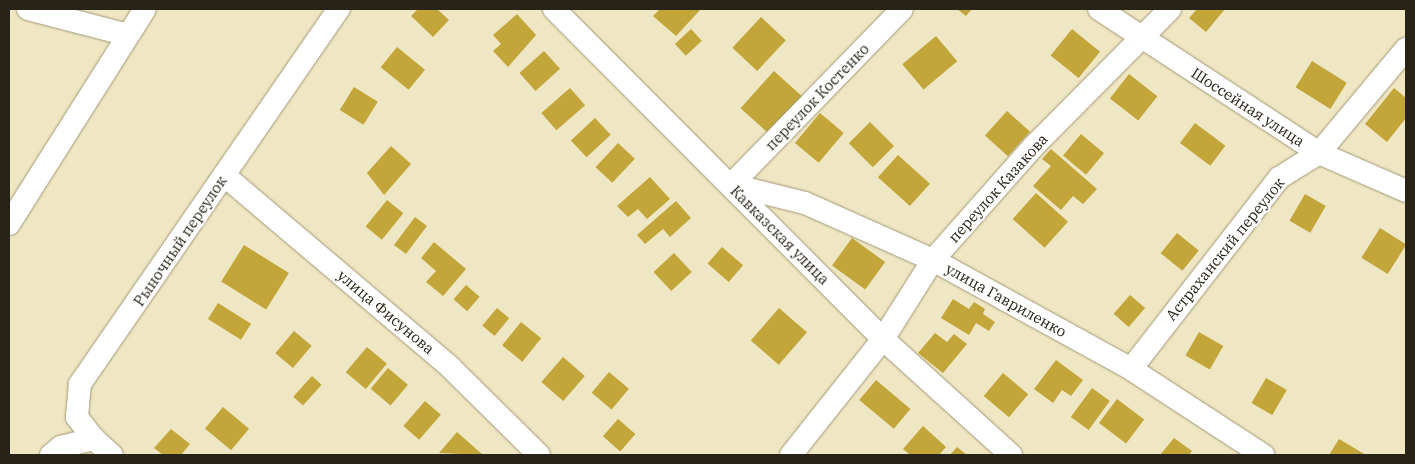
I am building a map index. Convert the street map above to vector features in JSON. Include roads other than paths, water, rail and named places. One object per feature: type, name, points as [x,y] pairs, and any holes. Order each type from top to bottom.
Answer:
[{"type":"street","points":[[28,9],[124,34]]},
{"type":"street","points":[[9,224],[72,128],[124,34],[145,9]]},
{"type":"street","name":"Рыночный переулок","points":[[112,455],[94,439],[77,416],[80,384],[339,9]]},
{"type":"street","name":"Кавказская улица","points":[[554,9],[731,184],[883,339],[1012,455]]},
{"type":"street","name":"переулок Костенко","points":[[731,184],[902,9]]},
{"type":"street","name":"Шоссейная улица","points":[[1099,9],[1139,37],[1319,153],[1406,190]]},
{"type":"street","name":"переулок Казакова","points":[[791,455],[883,339],[933,260],[1139,37],[1170,9]]},
{"type":"street","name":"Астраханский переулок","points":[[1131,369],[1278,178],[1319,153],[1406,49]]},
{"type":"street","name":"улица Фисунова","points":[[225,176],[450,367],[539,455]]},
{"type":"street","name":"улица Гавриленко","points":[[731,184],[805,203],[933,260],[1131,369],[1263,455]]},
{"type":"street","points":[[51,455],[61,448],[94,439]]}]
